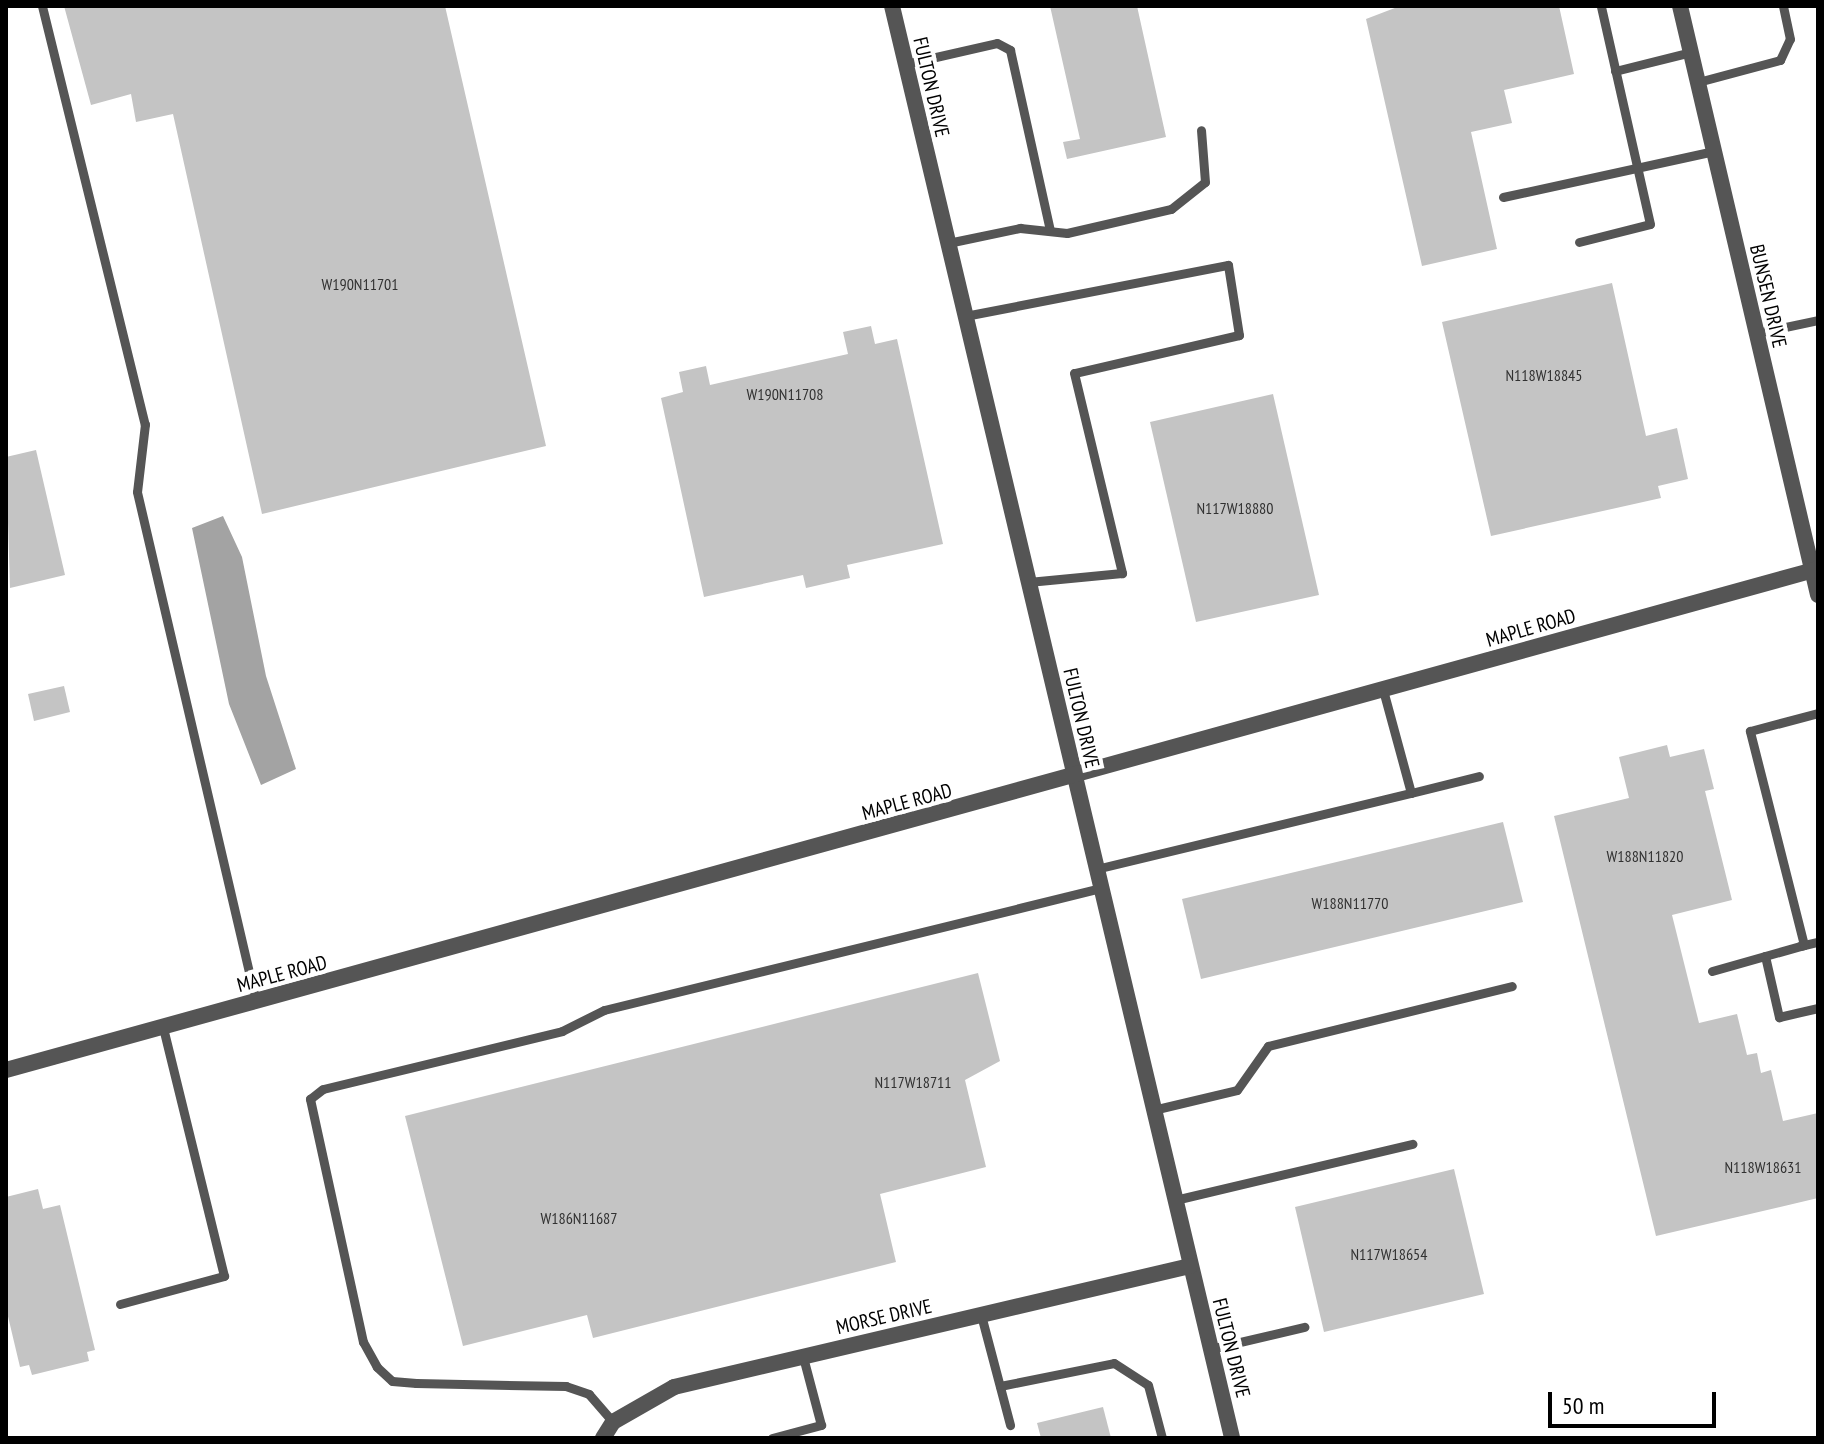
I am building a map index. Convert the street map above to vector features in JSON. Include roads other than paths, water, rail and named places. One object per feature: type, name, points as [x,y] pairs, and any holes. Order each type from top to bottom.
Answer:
[{"type":"street","name":"FULTON DRIVE","points":[[892,6],[1232,1438]]},
{"type":"street","name":"BUNSEN DRIVE","points":[[1680,6],[1815,570],[1818,595]]},
{"type":"street","name":"MAPLE ROAD","points":[[6,1070],[1815,570]]},
{"type":"street","name":"MORSE DRIVE","points":[[603,1438],[613,1422],[674,1387],[1190,1266]]},
{"type":"lane","points":[[42,6],[145,424],[137,492],[256,1002]]},
{"type":"lane","points":[[1579,242],[1650,224],[1601,6]]},
{"type":"lane","points":[[1698,82],[1780,60],[1790,39],[1783,6]]},
{"type":"lane","points":[[905,64],[997,43],[1010,50],[1050,231]]},
{"type":"lane","points":[[1615,71],[1691,52]]},
{"type":"lane","points":[[948,243],[987,232],[1103,226],[1196,196],[1206,169],[1201,130]]},
{"type":"lane","points":[[1503,197],[1714,151]]},
{"type":"lane","points":[[965,316],[1228,265],[1239,335],[1074,373],[1122,573],[1028,582]]},
{"type":"lane","points":[[1757,333],[1818,320]]},
{"type":"lane","points":[[1383,690],[1411,793]]},
{"type":"lane","points":[[1800,946],[1750,731],[1818,713]]},
{"type":"lane","points":[[1096,869],[1479,776]]},
{"type":"lane","points":[[613,1422],[589,1394],[566,1386],[392,1381],[377,1367],[363,1342],[310,1099],[323,1089],[562,1031],[604,1010],[1101,888]]},
{"type":"lane","points":[[1712,971],[1818,942]]},
{"type":"lane","points":[[1765,956],[1779,1017],[1818,1008]]},
{"type":"lane","points":[[1153,1110],[1237,1090],[1268,1046],[1512,986]]},
{"type":"lane","points":[[120,1304],[224,1276],[163,1027]]},
{"type":"lane","points":[[1175,1200],[1412,1144]]},
{"type":"lane","points":[[981,1315],[1010,1425]]},
{"type":"lane","points":[[1210,1349],[1304,1327]]},
{"type":"lane","points":[[772,1438],[821,1425],[803,1357]]},
{"type":"lane","points":[[1000,1386],[1114,1363],[1148,1385],[1162,1438]]}]
